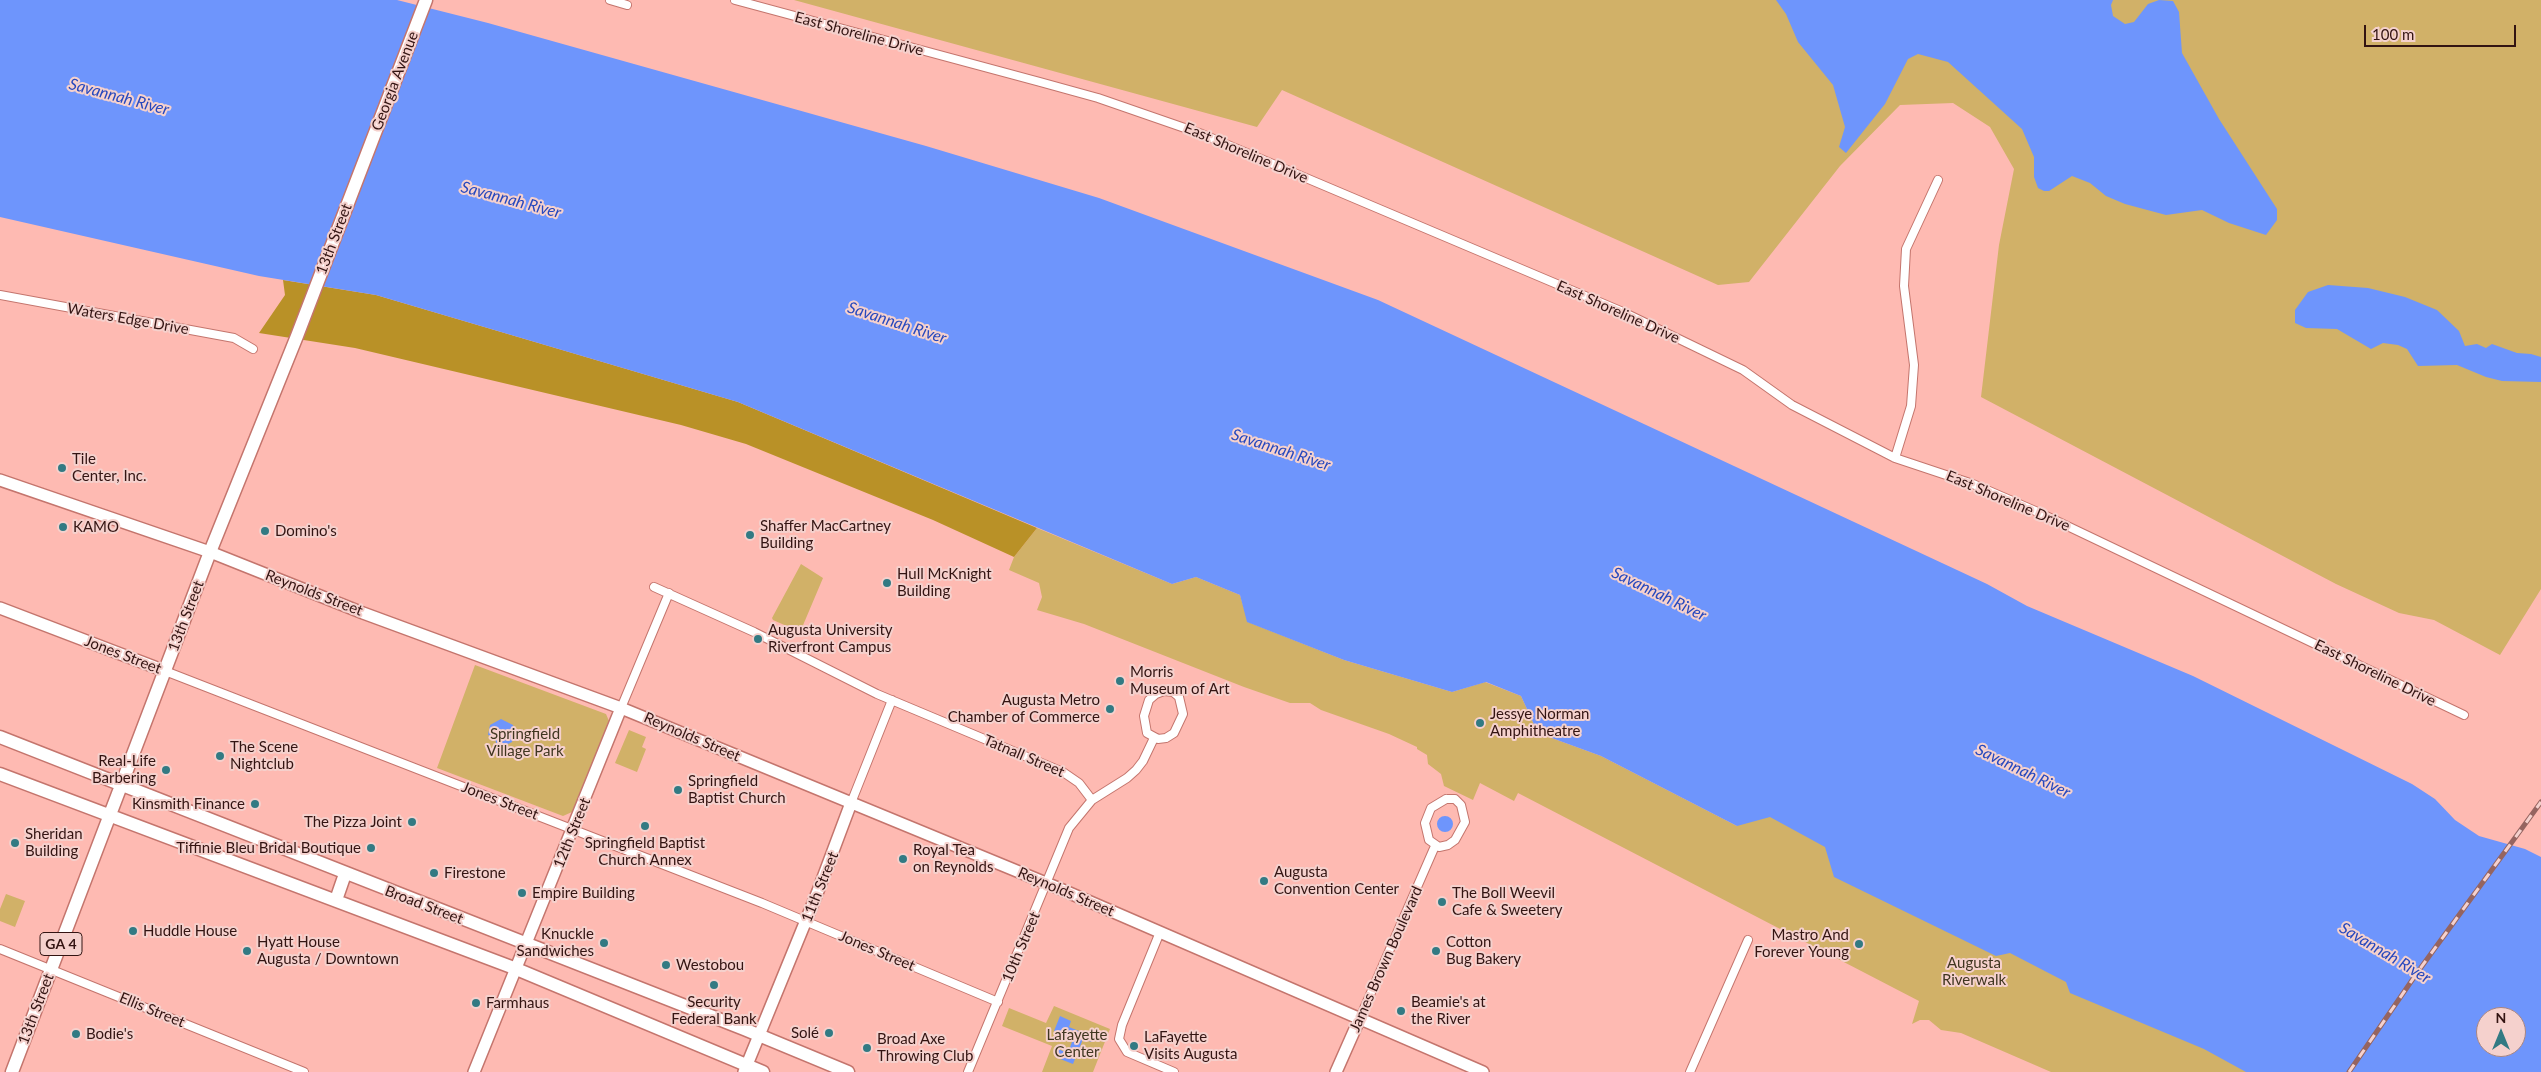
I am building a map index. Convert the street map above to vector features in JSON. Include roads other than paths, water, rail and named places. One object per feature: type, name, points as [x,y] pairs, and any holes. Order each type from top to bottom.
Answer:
[{"type":"main road","name":"Georgia Avenue","points":[[364,162],[426,0]]},
{"type":"main road","name":"13th Street","points":[[12,1072],[210,552],[297,336],[364,162]]},
{"type":"main road","name":"Reynolds Street","points":[[0,480],[210,552],[363,612],[621,708],[1047,884],[1483,1072]]},
{"type":"main road","name":"Jones Street","points":[[0,608],[165,671]]},
{"type":"main road","name":"12th Street","points":[[474,1072],[514,968],[573,830],[621,708]]},
{"type":"main road","name":"Broad Street","points":[[0,737],[848,1072]]},
{"type":"main road","name":"Broad Street","points":[[0,774],[514,968],[746,1069],[763,1072]]},
{"type":"main road","name":"11th Street","points":[[746,1069],[851,803]]},
{"type":"main road","points":[[336,900],[345,874]]},
{"type":"main road","name":"James Brown Boulevard","points":[[1336,1072],[1359,1020]]},
{"type":"street","points":[[610,0],[627,6]]},
{"type":"street","name":"East Shoreline Drive","points":[[735,0],[1048,84],[1202,134],[1623,312],[1743,370],[1792,405],[1895,458],[1973,484],[2040,513],[2464,715]]},
{"type":"street","points":[[1895,458],[1910,406],[1914,365],[1904,286],[1906,249],[1938,180]]},
{"type":"street","name":"Waters Edge Drive","points":[[0,296],[234,338],[253,349]]},
{"type":"street","name":"Tatnall Street","points":[[654,587],[754,632],[892,700],[1062,772],[1079,783],[1092,800]]},
{"type":"street","name":"12th Street","points":[[621,708],[669,593]]},
{"type":"street","name":"Jones Street","points":[[165,671],[806,921],[998,1002]]},
{"type":"street","points":[[1173,692],[1180,697],[1183,706],[1181,722],[1166,738],[1154,738],[1145,729],[1145,708],[1156,694],[1173,692]]},
{"type":"street","name":"11th Street","points":[[851,803],[892,700]]},
{"type":"street","name":"10th Street","points":[[968,1072],[1069,828],[1092,800],[1131,775],[1144,760],[1154,738]]},
{"type":"street","points":[[1455,799],[1465,813],[1463,830],[1448,845],[1435,846],[1429,840],[1426,832],[1427,815],[1438,801],[1455,799]]},
{"type":"street","name":"James Brown Boulevard","points":[[1359,1020],[1435,846]]},
{"type":"street","points":[[1160,932],[1122,1025],[1120,1044],[1127,1052],[1174,1072]]},
{"type":"street","points":[[1690,1072],[1748,940]]},
{"type":"street","name":"Ellis Street","points":[[0,949],[304,1072]]},
{"type":"street","points":[[1149,1072],[1153,1063]]},
{"type":"water","name":"Savannah River","points":[[0,0],[397,0],[488,23],[926,146],[1099,198],[1378,300],[1987,584],[2027,606],[2193,676],[2412,784],[2435,799],[2455,820],[2479,836],[2525,849],[2541,857],[2541,1072],[2246,1072],[2204,1049],[2070,993],[2066,982],[2010,953],[1996,956],[1834,877],[1825,847],[1770,817],[1737,826],[1601,756],[1538,733],[1521,696],[1486,682],[1452,692],[1344,660],[1247,622],[1240,595],[1196,577],[1172,584],[738,402],[376,295],[259,276],[0,217]]},
{"type":"water","points":[[1776,0],[2113,0],[2111,5],[2113,16],[2125,24],[2134,22],[2148,4],[2159,0],[2173,1],[2179,12],[2182,53],[2219,119],[2277,209],[2277,220],[2266,235],[2229,223],[2202,210],[2166,215],[2125,204],[2106,196],[2090,183],[2072,176],[2049,191],[2044,191],[2038,188],[2034,177],[2034,157],[2022,129],[1948,62],[1918,54],[1908,59],[1885,104],[1846,153],[1839,147],[1845,127],[1833,85],[1798,42],[1786,14]]},
{"type":"water","points":[[2328,285],[2368,288],[2405,297],[2437,310],[2459,331],[2465,346],[2477,344],[2486,348],[2492,344],[2517,353],[2541,357],[2541,382],[2502,381],[2486,377],[2457,365],[2418,366],[2407,349],[2398,345],[2383,343],[2371,349],[2337,329],[2306,328],[2295,323],[2295,310],[2308,292]]},
{"type":"water","points":[[501,719],[513,725],[515,733],[512,742],[504,746],[497,745],[494,737],[488,735],[490,725]]},
{"type":"water","points":[[1442,816],[1448,816],[1453,821],[1451,830],[1442,832],[1437,827],[1437,821]]},
{"type":"water","points":[[1060,1016],[1071,1021],[1069,1027],[1094,1037],[1092,1042],[1083,1039],[1073,1064],[1055,1057],[1058,1049],[1068,1053],[1073,1039],[1054,1031]]},
{"type":"railway","points":[[2349,1072],[2417,973],[2541,802]]},
{"type":"place","name":"Tile Center, Inc.","points":[[62,468]]},
{"type":"place","name":"KAMO","points":[[63,527]]},
{"type":"place","name":"Domino's","points":[[265,531]]},
{"type":"place","name":"Shaffer MacCartney Building","points":[[750,535]]},
{"type":"place","name":"Hull McKnight Building","points":[[887,583]]},
{"type":"place","name":"Augusta University Riverfront Campus","points":[[758,639]]},
{"type":"place","name":"Morris Museum of Art","points":[[1120,681]]},
{"type":"place","name":"Augusta Metro Chamber of Commerce","points":[[1110,709]]},
{"type":"place","name":"Jessye Norman Amphitheatre","points":[[1480,723]]},
{"type":"place","name":"The Scene Nightclub","points":[[220,756]]},
{"type":"place","name":"Real-Life Barbering","points":[[166,770]]},
{"type":"place","name":"Springfield Baptist Church","points":[[678,790]]},
{"type":"place","name":"Kinsmith Finance","points":[[255,804]]},
{"type":"place","name":"The Pizza Joint","points":[[412,822]]},
{"type":"place","name":"Springfield Baptist Church Annex","points":[[645,826]]},
{"type":"place","name":"Sheridan Building","points":[[15,843]]},
{"type":"place","name":"Tiffinie Bleu Bridal Boutique","points":[[371,848]]},
{"type":"place","name":"Royal Tea on Reynolds","points":[[903,859]]},
{"type":"place","name":"Firestone","points":[[434,873]]},
{"type":"place","name":"Augusta Convention Center","points":[[1264,881]]},
{"type":"place","name":"Empire Building","points":[[522,893]]},
{"type":"place","name":"The Boll Weevil Cafe & Sweetery","points":[[1442,902]]},
{"type":"place","name":"Huddle House","points":[[133,931]]},
{"type":"place","name":"Knuckle Sandwiches","points":[[604,943]]},
{"type":"place","name":"Mastro And Forever Young","points":[[1859,944]]},
{"type":"place","name":"Hyatt House Augusta / Downtown","points":[[247,951]]},
{"type":"place","name":"Cotton Bug Bakery","points":[[1436,951]]},
{"type":"place","name":"Westobou","points":[[666,965]]},
{"type":"place","name":"Security Federal Bank","points":[[714,985]]},
{"type":"place","name":"Farmhaus","points":[[476,1003]]},
{"type":"place","name":"Beamie's at the River","points":[[1401,1011]]},
{"type":"place","name":"Solé","points":[[829,1033]]},
{"type":"place","name":"Bodie's","points":[[76,1034]]},
{"type":"place","name":"LaFayette Visits Augusta","points":[[1134,1046]]},
{"type":"place","name":"Broad Axe Throwing Club","points":[[867,1048]]},
{"type":"park label","name":"Springfield Village Park","points":[[525,742]]},
{"type":"park label","name":"Augusta Riverwalk","points":[[1974,972]]},
{"type":"park label","name":"Lafayette Center","points":[[1077,1044]]}]
